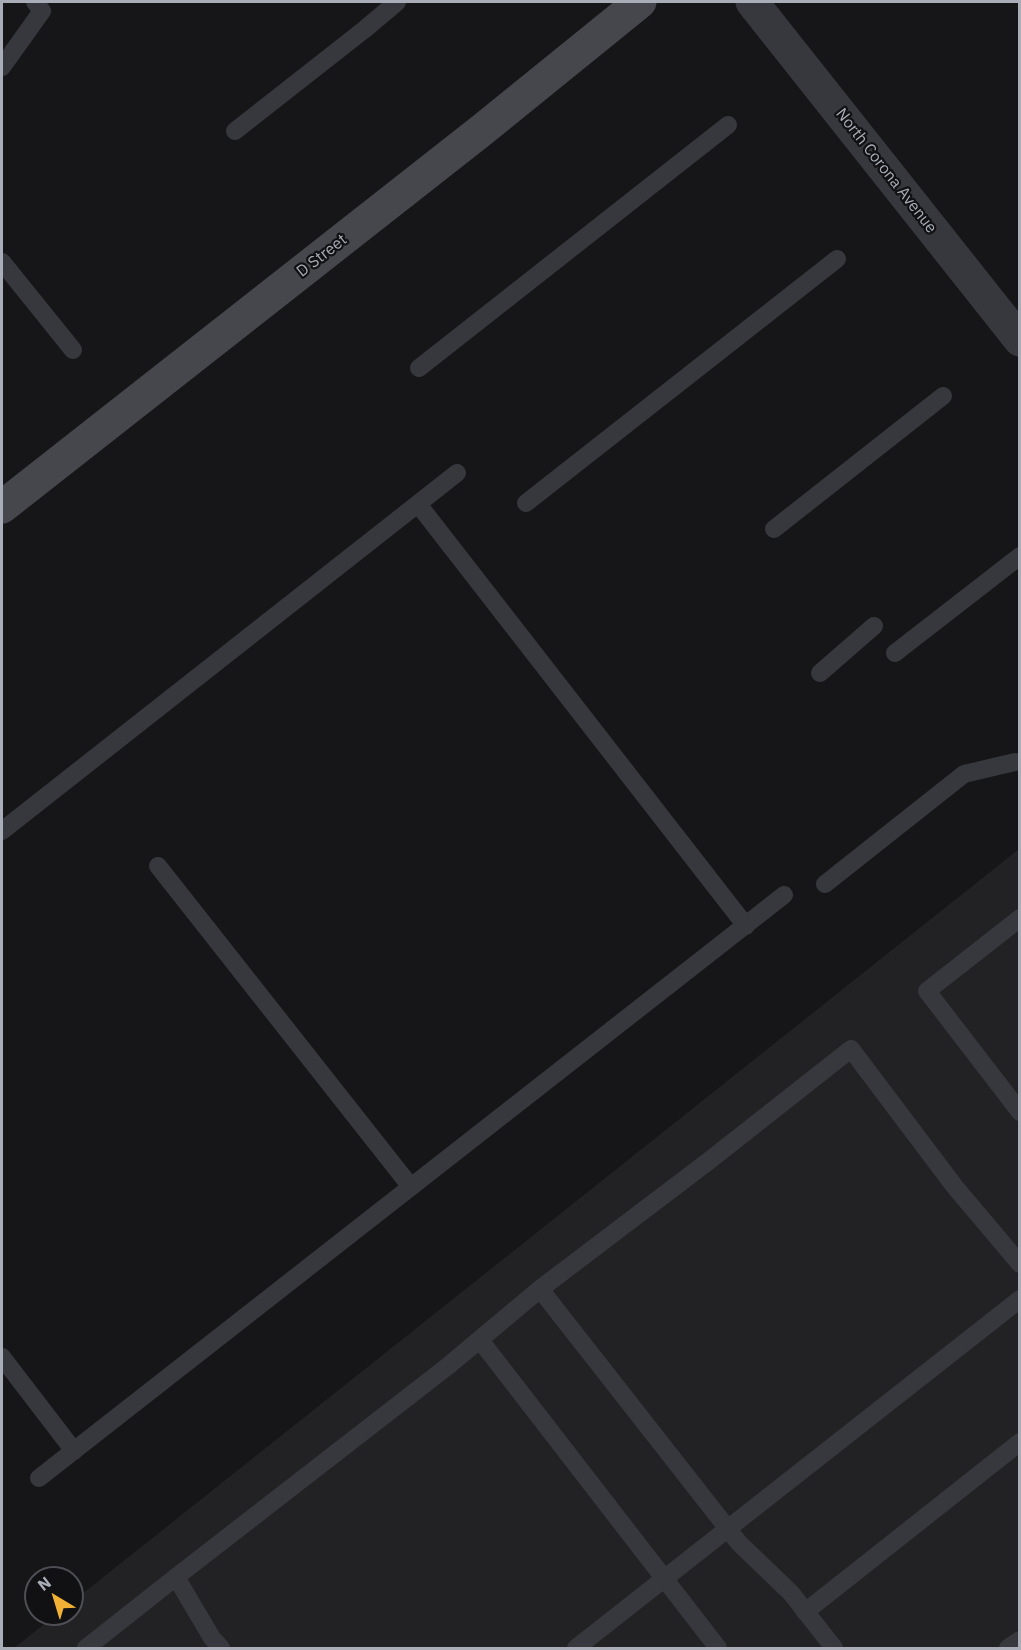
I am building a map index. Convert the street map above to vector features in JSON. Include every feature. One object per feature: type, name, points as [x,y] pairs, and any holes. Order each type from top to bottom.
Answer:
[{"type":"street","name":"D Street","points":[[2,507],[454,152],[640,2]]},
{"type":"street","name":"North Corona Avenue","points":[[752,2],[1020,340]]},
{"type":"lane","points":[[2,67],[42,11],[35,2]]},
{"type":"lane","points":[[235,131],[397,2]]},
{"type":"lane","points":[[419,368],[729,124]]},
{"type":"lane","points":[[526,503],[837,260]]},
{"type":"lane","points":[[2,262],[73,351]]},
{"type":"lane","points":[[774,529],[943,396]]},
{"type":"lane","points":[[2,831],[457,473]]},
{"type":"lane","points":[[418,504],[746,926]]},
{"type":"lane","points":[[895,653],[1020,556]]},
{"type":"lane","points":[[820,674],[874,626]]},
{"type":"lane","points":[[825,884],[964,774],[1015,762]]},
{"type":"lane","points":[[158,866],[411,1187]]},
{"type":"lane","points":[[39,1478],[784,896]]},
{"type":"lane","points":[[1020,918],[927,991],[1020,1113]]},
{"type":"lane","points":[[86,1648],[448,1366],[540,1289],[710,1161],[851,1049],[955,1187],[1020,1264]]},
{"type":"lane","points":[[540,1289],[739,1543],[790,1593],[834,1648]]},
{"type":"lane","points":[[576,1648],[1020,1299]]},
{"type":"lane","points":[[480,1340],[718,1648]]},
{"type":"lane","points":[[2,1357],[74,1451]]},
{"type":"lane","points":[[805,1612],[1020,1442]]},
{"type":"lane","points":[[176,1577],[212,1638],[221,1648]]},
{"type":"lane","points":[[1008,1648],[1020,1640]]},
{"type":"shaded area","points":[[1019,849],[1019,1648],[14,1648],[42,1626],[84,1626],[84,1592]]}]
